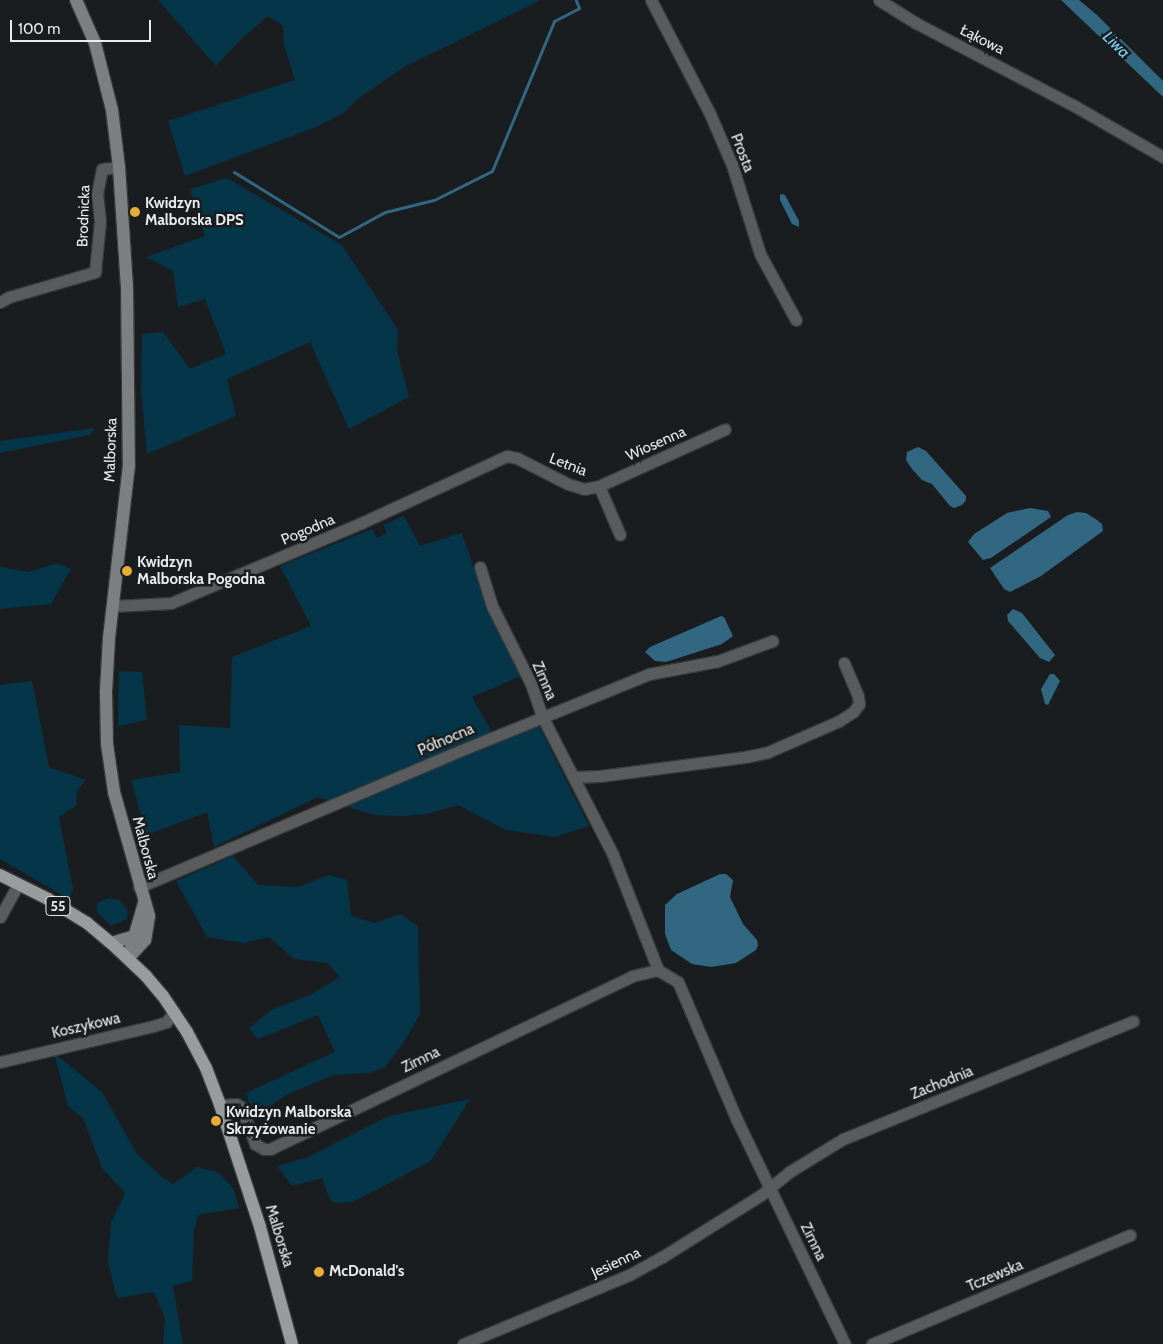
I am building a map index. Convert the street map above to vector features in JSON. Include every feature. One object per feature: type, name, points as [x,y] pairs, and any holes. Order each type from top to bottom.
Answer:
[{"type":"main road","name":"55","points":[[0,875],[87,923],[112,942],[128,958]]},
{"type":"main road","name":"Malborska","points":[[128,958],[146,976],[174,1012],[206,1068],[260,1227],[292,1344]]},
{"type":"street","name":"Malborska","points":[[76,0],[95,43],[112,110],[119,168],[127,286],[129,464],[113,606],[106,692],[108,744],[114,792],[139,888],[149,916],[146,940],[128,958]]},
{"type":"street","name":"Prosta","points":[[651,0],[695,82],[716,127],[732,165],[760,254],[796,320]]},
{"type":"street","name":"Łąkowa","points":[[878,0],[916,23],[1073,105],[1163,157]]},
{"type":"street","name":"Brodnicka","points":[[0,302],[9,297],[94,272],[100,221],[97,194],[102,169],[119,168]]},
{"type":"street","name":"Wiosenna","points":[[599,486],[725,429]]},
{"type":"street","name":"Pogodna","points":[[113,606],[171,603],[361,523],[507,456]]},
{"type":"street","name":"Letnia","points":[[507,456],[517,458],[568,484],[584,489],[599,486],[620,535]]},
{"type":"street","name":"Zimna","points":[[480,567],[492,606],[531,684],[543,718],[613,855],[658,970],[678,982],[737,1120],[845,1344]]},
{"type":"street","name":"Północna","points":[[139,888],[452,754],[648,674],[678,670],[718,660],[772,641]]},
{"type":"street","points":[[574,777],[600,776],[745,757],[777,748],[838,722],[853,712],[859,704],[858,696],[844,663]]},
{"type":"street","points":[[0,917],[18,885]]},
{"type":"street","name":"Malborska","points":[[128,958],[144,903]]},
{"type":"street","points":[[112,942],[135,936]]},
{"type":"street","name":"Zimna","points":[[220,1105],[236,1104],[241,1107],[255,1144],[264,1149],[270,1149],[632,976],[658,970]]},
{"type":"street","name":"Koszykowa","points":[[0,1062],[153,1026],[166,1022],[174,1012]]},
{"type":"street","name":"Zachodnia","points":[[770,1188],[789,1172],[843,1139],[1133,1021]]},
{"type":"street","name":"Jesienna","points":[[463,1344],[629,1275],[717,1223],[770,1188]]},
{"type":"street","name":"Tczewska","points":[[872,1344],[1130,1235]]},
{"type":"shaded area","points":[[158,0],[541,0],[406,66],[359,98],[342,114],[316,127],[185,176],[168,121],[295,80],[284,45],[283,26],[268,16],[241,39],[216,66]]},
{"type":"shaded area","points":[[227,178],[342,245],[398,330],[397,350],[409,397],[349,429],[310,342],[227,379],[236,416],[147,454],[141,389],[142,334],[163,332],[190,369],[226,354],[205,299],[178,307],[173,271],[146,257],[205,236],[190,189]]},
{"type":"shaded area","points":[[94,428],[90,435],[0,453],[0,441]]},
{"type":"shaded area","points":[[404,516],[420,546],[462,533],[486,604],[521,676],[472,697],[496,739],[537,722],[589,826],[554,837],[506,830],[458,805],[427,814],[403,816],[374,815],[318,797],[214,847],[207,812],[147,835],[131,780],[180,772],[179,725],[230,728],[232,657],[311,626],[280,566],[372,529],[377,538],[387,533],[383,525]]},
{"type":"shaded area","points":[[57,563],[71,569],[51,604],[0,609],[0,567],[29,572]]},
{"type":"shaded area","points":[[119,671],[142,672],[147,720],[118,726]]},
{"type":"shaded area","points":[[32,681],[49,767],[86,780],[77,791],[76,806],[59,817],[73,889],[69,899],[0,859],[0,685]]},
{"type":"shaded area","points":[[233,856],[258,885],[298,887],[329,875],[347,880],[351,916],[375,923],[401,914],[418,926],[420,1014],[403,1044],[385,1067],[369,1073],[334,1075],[288,1094],[253,1117],[246,1093],[335,1052],[318,1015],[258,1039],[249,1028],[271,1010],[310,995],[340,977],[327,963],[294,959],[269,937],[244,943],[207,937],[176,881]]},
{"type":"shaded area","points":[[109,898],[121,901],[128,911],[127,919],[111,926],[97,912],[97,903]]},
{"type":"shaded area","points":[[54,1053],[102,1092],[137,1154],[161,1176],[173,1184],[197,1167],[218,1172],[233,1188],[239,1208],[198,1215],[194,1231],[192,1281],[173,1286],[183,1344],[163,1344],[165,1319],[154,1292],[117,1298],[108,1262],[111,1223],[125,1193],[102,1168],[83,1118],[68,1106]]},
{"type":"shaded area","points":[[470,1099],[431,1161],[353,1202],[336,1203],[330,1200],[322,1178],[292,1186],[277,1166],[306,1158],[389,1116]]},
{"type":"water","name":"Liwa","points":[[1061,0],[1079,0],[1097,15],[1163,81],[1163,97]]},
{"type":"water","points":[[780,195],[785,195],[799,221],[799,227],[792,224],[780,200]]},
{"type":"water","points":[[918,447],[926,451],[966,496],[966,500],[962,505],[954,508],[950,506],[932,484],[922,480],[912,469],[906,460],[907,452]]},
{"type":"water","points":[[1030,508],[1048,511],[1051,517],[991,558],[983,560],[968,542],[974,534],[1007,513]]},
{"type":"water","points":[[1077,512],[1086,513],[1097,520],[1102,524],[1103,531],[1041,576],[1010,592],[1004,589],[990,568],[1068,515]]},
{"type":"water","points":[[1013,609],[1022,613],[1055,655],[1049,662],[1040,658],[1008,621],[1007,615]]},
{"type":"water","points":[[721,616],[724,617],[733,636],[722,644],[666,662],[655,661],[645,652],[650,647]]},
{"type":"water","points":[[1050,674],[1054,674],[1060,681],[1048,705],[1045,704],[1041,689]]},
{"type":"water","points":[[720,874],[726,874],[733,880],[730,897],[743,924],[757,940],[758,945],[756,950],[736,963],[711,967],[692,964],[671,950],[665,934],[665,905],[677,894]]},
{"type":"waterway","points":[[234,172],[339,237],[385,212],[434,200],[492,171],[554,21],[579,8],[576,0]]},
{"type":"place","name":"Kwidzyn Malborska DPS","points":[[135,212]]},
{"type":"place","name":"Kwidzyn Malborska Pogodna","points":[[127,571]]},
{"type":"place","name":"Kwidzyn Malborska Skrzyżowanie","points":[[216,1121]]},
{"type":"place","name":"McDonald's","points":[[319,1272]]}]
